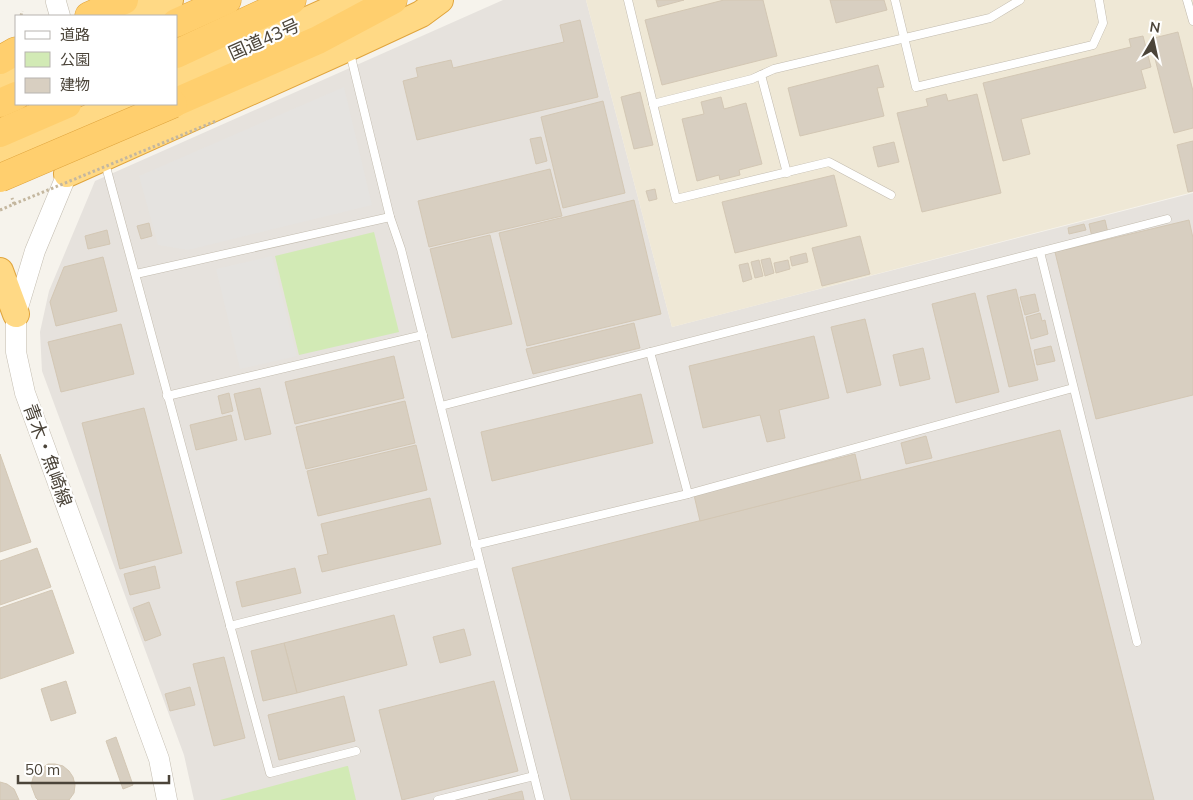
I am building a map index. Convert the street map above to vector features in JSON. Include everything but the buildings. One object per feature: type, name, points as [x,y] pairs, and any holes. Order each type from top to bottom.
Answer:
[{"type":"highway","points":[[91,15],[124,0]]},
{"type":"highway","points":[[136,15],[170,0]]},
{"type":"highway","points":[[178,22],[227,0]]},
{"type":"highway","points":[[178,53],[292,0]]},
{"type":"highway","name":"国道43号","points":[[178,78],[352,0]]},
{"type":"highway","points":[[178,101],[318,40],[393,0]]},
{"type":"highway","points":[[67,174],[421,14],[440,0]]},
{"type":"highway","points":[[0,60],[15,52]]},
{"type":"highway","points":[[0,80],[15,72]]},
{"type":"highway","points":[[0,103],[15,96]]},
{"type":"highway","points":[[0,133],[70,111],[113,105]]},
{"type":"highway","points":[[0,178],[171,105]]},
{"type":"highway","points":[[0,157],[70,111]]},
{"type":"highway","points":[[0,271],[16,314]]},
{"type":"street","name":"青木・魚崎線","points":[[70,111],[67,174],[35,251],[16,314],[16,352],[25,393],[159,759],[167,800]]},
{"type":"lane","points":[[628,0],[676,199],[829,162],[891,195]]},
{"type":"lane","points":[[895,0],[916,87],[1092,46],[1103,23],[1099,0]]},
{"type":"lane","points":[[653,104],[752,79],[774,69],[990,18],[1020,0]]},
{"type":"lane","points":[[1187,0],[1193,21]]},
{"type":"lane","points":[[348,48],[390,217],[401,249],[540,800]]},
{"type":"lane","points":[[761,75],[787,173]]},
{"type":"lane","points":[[104,158],[270,773],[356,751]]},
{"type":"lane","points":[[136,274],[390,217]]},
{"type":"lane","points":[[440,406],[1167,219]]},
{"type":"lane","points":[[1040,252],[1137,642]]},
{"type":"lane","points":[[168,396],[422,335]]},
{"type":"lane","points":[[650,352],[688,494]]},
{"type":"lane","points":[[475,545],[688,494],[1073,388]]},
{"type":"lane","points":[[230,626],[479,563]]},
{"type":"lane","points":[[438,800],[534,776]]},
{"type":"path","points":[[21,15],[22,11]]},
{"type":"path","points":[[0,210],[216,121]]},
{"type":"shaded area","points":[[503,0],[586,0],[672,327],[1193,193],[1193,800],[194,800],[184,755],[42,371],[40,332],[49,291],[95,181]]},
{"type":"shaded area","points":[[586,0],[1193,0],[1193,192],[672,327]]},
{"type":"shaded area","points":[[344,87],[372,205],[188,250],[158,245],[139,176]]},
{"type":"shaded area","points":[[272,256],[297,356],[240,369],[216,269]]},
{"type":"green space","points":[[374,232],[399,332],[299,355],[275,256]]},
{"type":"green space","points":[[347,766],[356,800],[220,800]]}]
